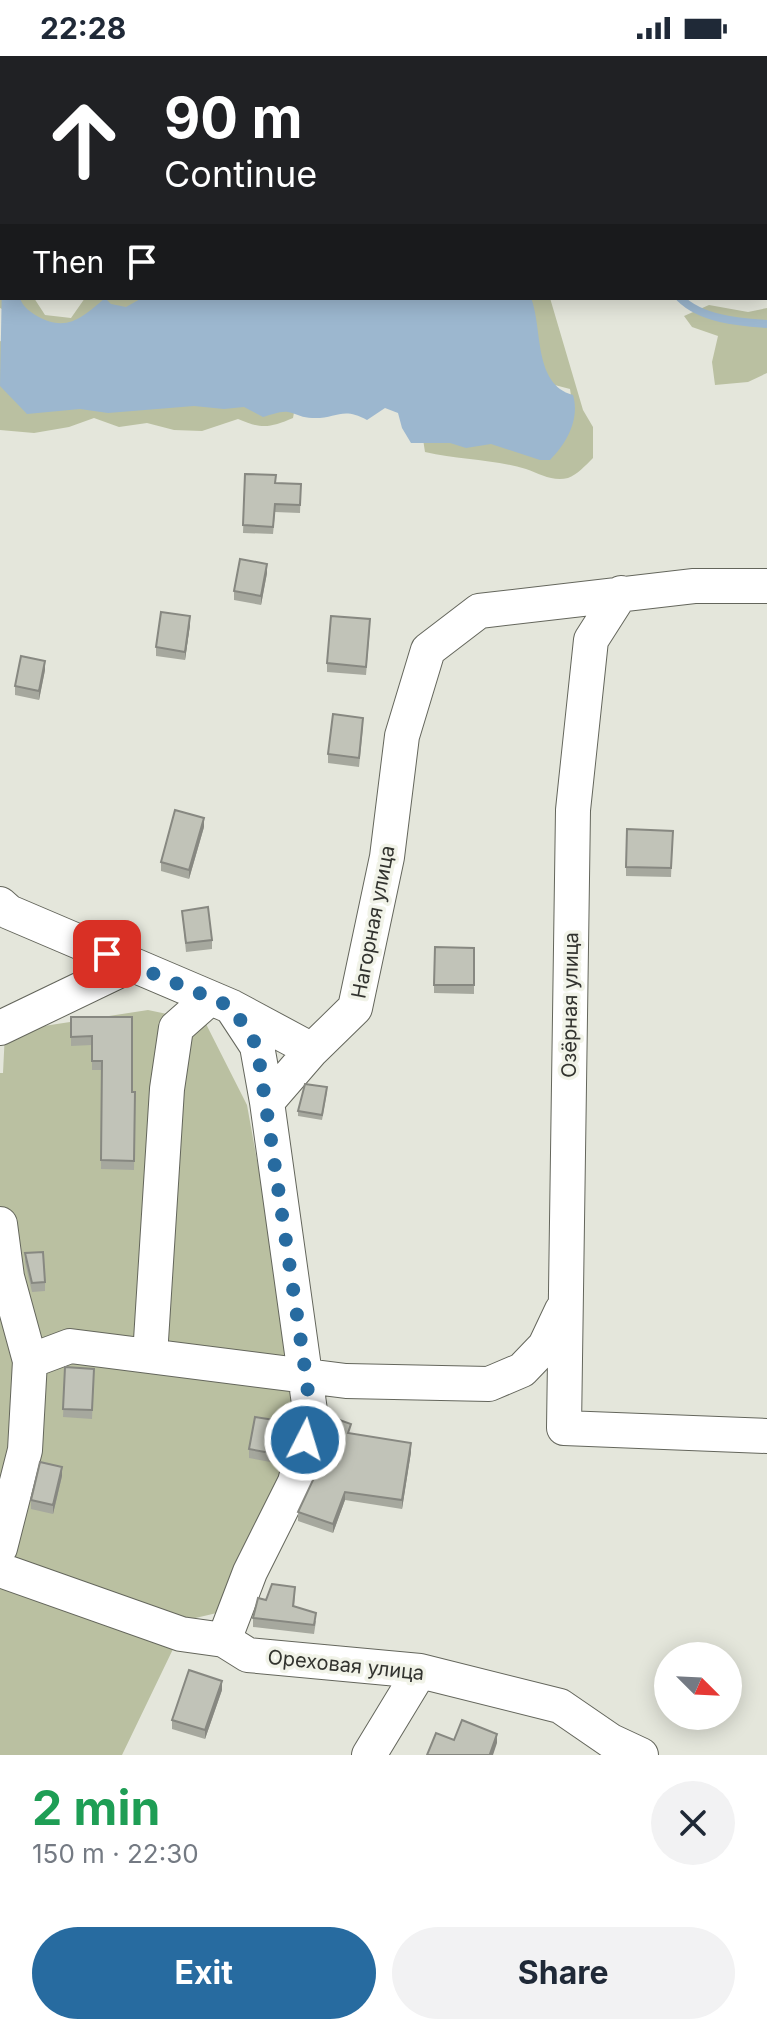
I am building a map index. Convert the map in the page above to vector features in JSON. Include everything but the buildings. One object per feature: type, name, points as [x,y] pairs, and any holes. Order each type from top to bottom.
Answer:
[{"type":"street","points":[[621,593],[694,586],[767,586]]},
{"type":"street","name":"Нагорная улица","points":[[267,1102],[312,1050],[355,1008],[387,857],[402,736],[428,650],[479,611],[621,593]]},
{"type":"street","name":"Озёрная улица","points":[[621,593],[591,640],[573,810],[564,1428],[767,1436]]},
{"type":"street","points":[[0,904],[9,912],[221,1003],[312,1050]]},
{"type":"street","points":[[0,1028],[131,965]]},
{"type":"street","points":[[221,1003],[257,1046],[311,1418],[295,1482],[250,1572],[224,1640]]},
{"type":"street","points":[[150,1356],[167,1089],[176,1028],[221,1003]]},
{"type":"street","points":[[0,1224],[7,1277],[30,1361],[25,1450],[0,1548]]},
{"type":"street","points":[[30,1361],[70,1346],[346,1381],[489,1384],[522,1370],[545,1346],[564,1306]]},
{"type":"street","name":"Ореховая улица","points":[[0,1570],[181,1634],[224,1640],[248,1655],[420,1671],[560,1706],[611,1741],[641,1755]]},
{"type":"street","points":[[369,1755],[420,1671]]},
{"type":"green space","points":[[0,300],[35,300],[45,315],[71,318],[84,300],[208,300],[50,334],[0,308]]},
{"type":"green space","points":[[525,300],[551,300],[583,410],[593,427],[593,458],[568,478],[552,478],[514,466],[425,452],[423,439],[573,409],[570,389],[547,383]]},
{"type":"green space","points":[[709,305],[748,312],[767,308],[767,373],[748,382],[715,385],[712,362],[718,336],[692,327],[684,316]]},
{"type":"green space","points":[[0,341],[176,399],[295,407],[293,418],[266,426],[238,419],[202,431],[174,430],[147,423],[119,427],[94,418],[69,427],[34,433],[0,430]]},
{"type":"green space","points":[[148,1010],[205,1022],[247,1105],[299,1393],[289,1470],[240,1552],[221,1612],[187,1620],[122,1755],[0,1755],[0,1073],[3,1073],[5,1032]]},
{"type":"water","points":[[2,300],[21,300],[37,316],[66,323],[82,317],[103,300],[126,307],[138,300],[532,300],[545,368],[560,389],[573,395],[575,413],[567,438],[556,453],[550,460],[540,460],[491,444],[466,448],[450,443],[411,443],[398,413],[385,408],[367,420],[345,413],[312,418],[285,412],[263,417],[244,407],[194,406],[108,413],[80,409],[27,414],[0,386]]},
{"type":"waterway","points":[[683,300],[709,315],[767,324]]},
{"type":"route","points":[[107,954],[232,1007],[257,1046],[306,1376],[311,1418],[305,1440]]}]
